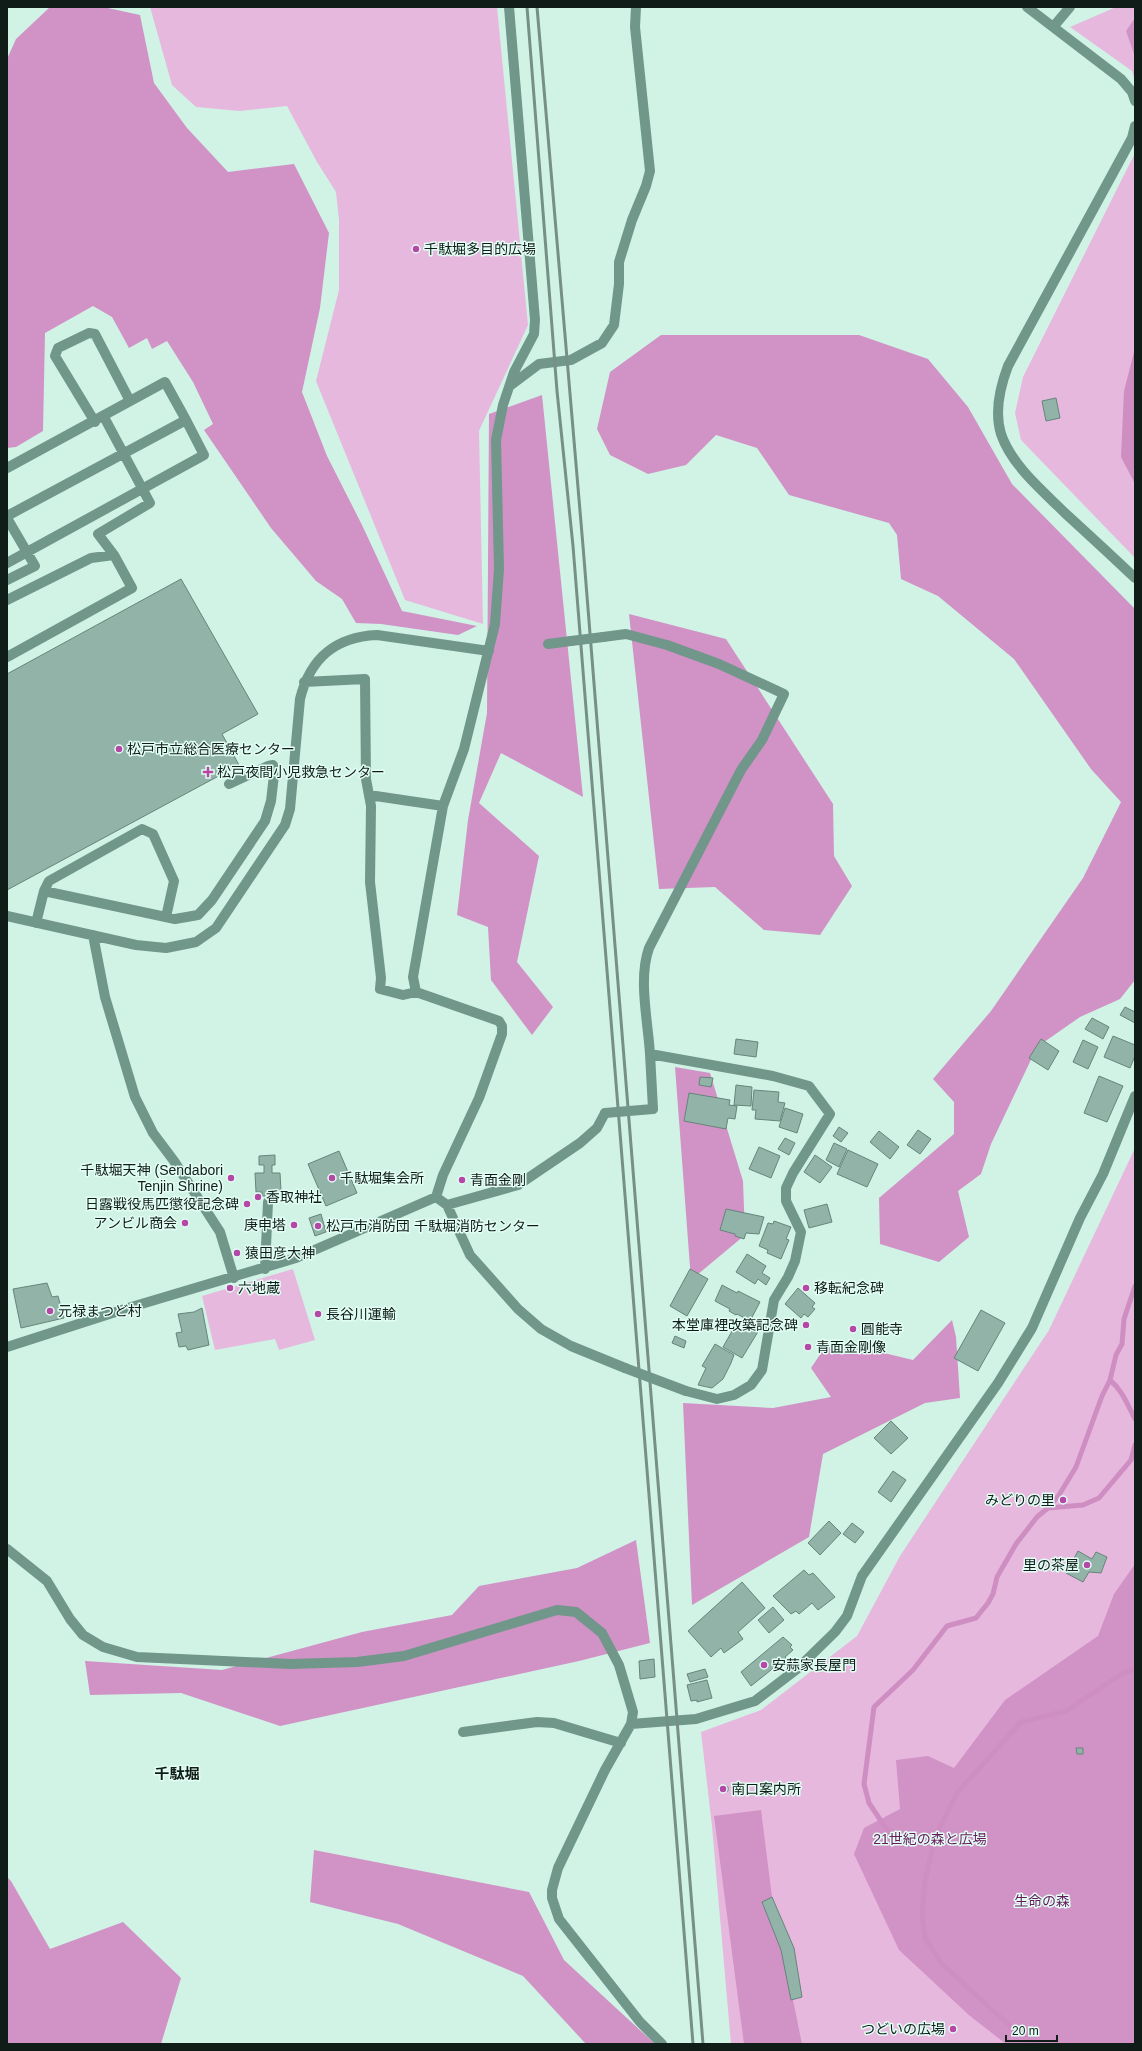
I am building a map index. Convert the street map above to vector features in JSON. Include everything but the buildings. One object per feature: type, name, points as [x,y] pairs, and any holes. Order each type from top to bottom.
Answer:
[{"type":"street","points":[[416,992],[414,977],[443,806],[464,749],[495,624],[499,569],[496,440],[503,405],[511,385],[514,372],[534,334],[535,320],[509,7]]},
{"type":"street","points":[[511,385],[540,364],[571,360],[602,343],[614,325],[617,311],[619,262],[632,220],[646,186],[650,171],[635,27],[636,7]]},
{"type":"street","points":[[1027,7],[1054,26],[1121,79],[1132,92],[1135,101]]},
{"type":"street","points":[[1054,26],[1070,7]]},
{"type":"street","points":[[1135,126],[1132,138],[1008,366],[998,399],[998,417],[1001,433],[1006,445],[1020,467],[1050,498],[1135,578]]},
{"type":"street","points":[[94,422],[55,356],[58,348],[89,333],[94,334],[130,401]]},
{"type":"street","points":[[7,468],[104,417],[165,382],[204,455],[7,563]]},
{"type":"street","points":[[7,657],[132,588],[114,555],[98,534],[150,503],[104,417]]},
{"type":"street","points":[[7,580],[35,566],[7,517],[186,420]]},
{"type":"street","points":[[7,600],[91,558],[114,555]]},
{"type":"street","points":[[447,1205],[518,1185],[580,1143],[597,1128],[605,1113],[653,1109],[644,973],[645,959],[649,948],[741,770],[762,740],[784,694],[719,664],[668,645],[626,634],[548,644]]},
{"type":"street","points":[[7,916],[136,945],[166,948],[196,942],[216,928],[285,825],[290,809],[300,699],[304,682],[314,664],[324,654],[336,645],[361,636],[377,635],[489,651]]},
{"type":"street","points":[[7,1347],[128,1308],[265,1269],[296,1258],[436,1197],[443,1175],[479,1098],[502,1034],[502,1026],[499,1021],[416,992],[403,995],[380,989],[382,978],[370,882],[371,806],[366,778],[365,679],[304,682]]},
{"type":"street","points":[[44,891],[175,919],[198,916],[212,900],[266,821],[271,801],[274,775],[273,765],[229,784]]},
{"type":"street","points":[[369,795],[443,806]]},
{"type":"street","points":[[36,923],[44,891],[49,880],[142,829],[153,834],[174,881],[166,917]]},
{"type":"street","points":[[93,935],[105,997],[135,1097],[153,1133],[174,1161],[220,1232],[234,1278]]},
{"type":"street","points":[[436,1197],[447,1205],[470,1255],[518,1309],[541,1329],[571,1346],[686,1391],[717,1399],[734,1395],[750,1385],[762,1370],[774,1300],[788,1277],[795,1261],[801,1232],[786,1201],[786,1188],[793,1173],[830,1114],[809,1086],[773,1076],[650,1054]]},
{"type":"street","points":[[631,1724],[696,1719],[755,1701],[797,1669],[835,1632],[847,1616],[862,1576],[998,1383],[1032,1328],[1080,1218],[1103,1174],[1135,1096]]},
{"type":"street","points":[[265,1269],[268,1202]]},
{"type":"street","points":[[7,1548],[47,1581],[70,1619],[89,1640],[103,1647],[137,1657],[290,1664],[357,1662],[404,1656],[557,1610],[576,1612],[602,1633],[619,1665],[633,1712],[631,1724],[605,1770],[558,1868],[552,1890],[552,1898],[559,1919],[640,2022],[662,2044]]},
{"type":"street","points":[[462,1732],[537,1722],[554,1723],[621,1743]]},
{"type":"green space","points":[[50,7],[103,7],[140,15],[154,83],[187,128],[228,172],[294,164],[329,233],[320,308],[302,392],[327,456],[362,525],[402,611],[477,626],[458,635],[381,624],[356,623],[342,599],[316,581],[271,528],[204,430],[213,424],[193,382],[167,341],[152,349],[147,338],[129,348],[112,317],[93,306],[45,333],[43,431],[16,447],[7,448],[7,59],[16,39]]},
{"type":"green space","name":"千駄堀多目的広場","points":[[150,7],[497,7],[528,325],[479,431],[483,624],[405,600],[316,381],[339,290],[339,220],[336,192],[317,162],[287,106],[240,111],[196,107],[172,85]]},
{"type":"green space","points":[[1116,7],[1135,7],[1135,82],[1132,71],[1070,27]]},
{"type":"green space","points":[[1135,18],[1135,57],[1126,31]]},
{"type":"green space","points":[[1135,153],[1135,558],[1021,440],[1015,413],[1023,377]]},
{"type":"green space","points":[[661,335],[859,335],[928,359],[968,407],[1012,484],[1135,609],[1135,980],[1120,999],[1080,1017],[1037,1047],[991,1144],[981,1174],[958,1191],[969,1237],[939,1262],[880,1244],[879,1198],[954,1134],[954,1102],[933,1079],[991,1011],[1083,878],[1121,802],[1091,769],[1014,659],[938,596],[901,579],[897,535],[889,523],[789,495],[757,448],[716,435],[686,465],[648,474],[610,455],[597,429],[610,372]]},
{"type":"green space","points":[[542,395],[583,797],[501,753],[479,803],[539,856],[517,962],[553,1007],[532,1035],[491,980],[488,927],[457,915],[468,820],[487,713],[489,414]]},
{"type":"green space","points":[[629,614],[726,639],[833,804],[834,856],[852,886],[820,935],[764,930],[715,887],[659,889]]},
{"type":"green space","points":[[675,1067],[710,1073],[743,1181],[745,1235],[691,1280]]},
{"type":"green space","name":"21世紀の森と広場","points":[[1135,1148],[1135,2044],[731,2044],[712,1826],[701,1732],[761,1710],[857,1636],[900,1556],[1049,1330]]},
{"type":"green space","points":[[293,1269],[315,1340],[279,1350],[275,1339],[215,1350],[202,1296]]},
{"type":"green space","points":[[952,1320],[956,1337],[960,1398],[925,1403],[823,1454],[809,1537],[692,1605],[683,1403],[773,1408],[831,1397],[811,1368],[827,1344],[863,1348],[913,1360]]},
{"type":"green space","points":[[636,1540],[650,1643],[579,1661],[280,1726],[181,1693],[90,1695],[85,1661],[222,1670],[362,1632],[452,1615],[479,1586],[577,1568]]},
{"type":"green space","name":"生命の森","points":[[1135,1564],[1135,2044],[1006,2044],[970,2016],[899,1950],[854,1854],[864,1828],[900,1809],[896,1760],[928,1756],[954,1768],[1005,1700],[1098,1636],[1114,1594]]},
{"type":"green space","points":[[761,1810],[772,1897],[802,2044],[744,2044],[714,1816]]},
{"type":"green space","points":[[314,1850],[529,1892],[564,1960],[655,2044],[586,2044],[523,1976],[398,1924],[310,1902]]},
{"type":"green space","points":[[7,1877],[11,1881],[50,1949],[123,1922],[181,1978],[161,2044],[7,2044]]},
{"type":"shaded area","points":[[1135,348],[1135,484],[1121,457],[1124,391]]},
{"type":"waterway","points":[[935,1837],[897,1839],[889,1833],[869,1803],[864,1784],[874,1707],[913,1670],[947,1626],[976,1618],[993,1594],[997,1577],[1016,1544],[1037,1517],[1048,1508],[1059,1495],[1076,1467],[1102,1396],[1110,1380],[1116,1355],[1122,1344],[1124,1319],[1135,1286]]},
{"type":"waterway","points":[[1110,1380],[1122,1393],[1135,1419]]},
{"type":"waterway","points":[[1048,1508],[1083,1505],[1099,1498],[1131,1460],[1135,1445]]},
{"type":"waterway","points":[[1035,2044],[1010,2026],[941,1963],[925,1938],[922,1913],[925,1881],[935,1837],[957,1793],[1021,1722],[1066,1711],[1123,1673],[1135,1669]]},
{"type":"railway","points":[[527,7],[557,391],[573,546],[693,2044]]},
{"type":"railway","points":[[537,7],[583,546],[703,2044]]},
{"type":"place","name":"千駄堀多目的広場","points":[[416,249]]},
{"type":"place","name":"松戸市立総合医療センター","points":[[119,749]]},
{"type":"place","name":"松戸夜間小児救急センター","points":[[208,772]]},
{"type":"place","name":"千駄堀天神 (Sendabori Tenjin Shrine)","points":[[231,1178]]},
{"type":"place","name":"千駄堀集会所","points":[[332,1178]]},
{"type":"place","name":"青面金剛","points":[[462,1180]]},
{"type":"place","name":"香取神社","points":[[258,1197]]},
{"type":"place","name":"日露戦役馬匹懲役記念碑","points":[[247,1204]]},
{"type":"place","name":"アンビル商会","points":[[185,1223]]},
{"type":"place","name":"庚申塔","points":[[294,1225]]},
{"type":"place","name":"松戸市消防団 千駄堀消防センター","points":[[318,1226]]},
{"type":"place","name":"猿田彦大神","points":[[237,1253]]},
{"type":"place","name":"六地蔵","points":[[230,1288]]},
{"type":"place","name":"移転紀念碑","points":[[806,1288]]},
{"type":"place","name":"元禄まつど村","points":[[50,1311]]},
{"type":"place","name":"長谷川運輸","points":[[318,1314]]},
{"type":"place","name":"本堂庫裡改築記念碑","points":[[806,1325]]},
{"type":"place","name":"圓能寺","points":[[853,1329]]},
{"type":"place","name":"青面金剛像","points":[[808,1347]]},
{"type":"place","name":"みどりの里","points":[[1063,1500]]},
{"type":"place","name":"里の茶屋","points":[[1087,1565]]},
{"type":"place","name":"安蒜家長屋門","points":[[764,1665]]},
{"type":"place","name":"南口案内所","points":[[723,1789]]},
{"type":"place","name":"つどいの広場","points":[[953,2029]]},
{"type":"district","name":"千駄堀","points":[[177,1774]]}]
